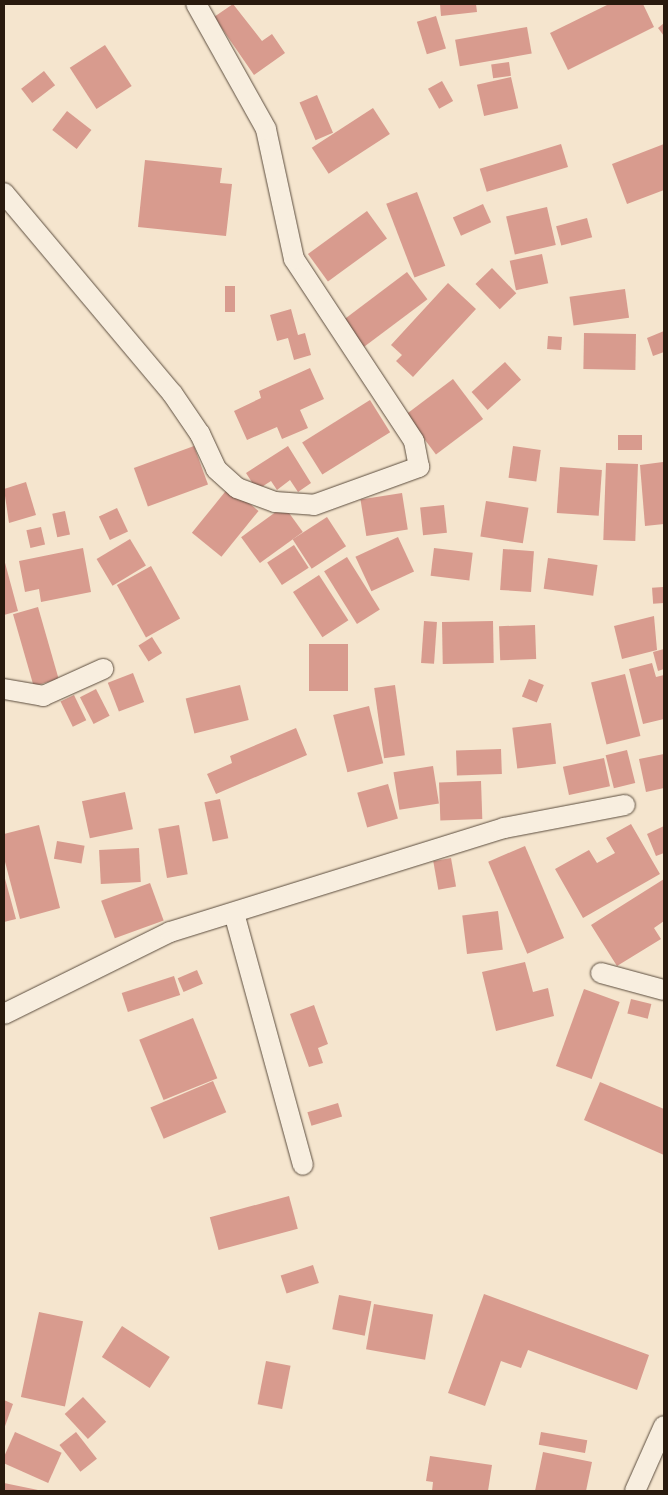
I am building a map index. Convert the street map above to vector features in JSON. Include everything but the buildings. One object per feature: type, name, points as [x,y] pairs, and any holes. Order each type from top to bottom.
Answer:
[{"type":"street","points":[[4,193],[172,393],[200,434],[216,469],[237,488],[275,502],[314,505],[419,466],[414,442],[294,259],[266,129],[196,4]]},
{"type":"street","points":[[4,689],[43,696],[103,669]]},
{"type":"street","points":[[4,1014],[170,932],[504,828],[625,806]]},
{"type":"street","points":[[234,913],[303,1165]]},
{"type":"street","points":[[601,973],[664,990]]},
{"type":"street","points":[[635,1491],[664,1426]]}]
